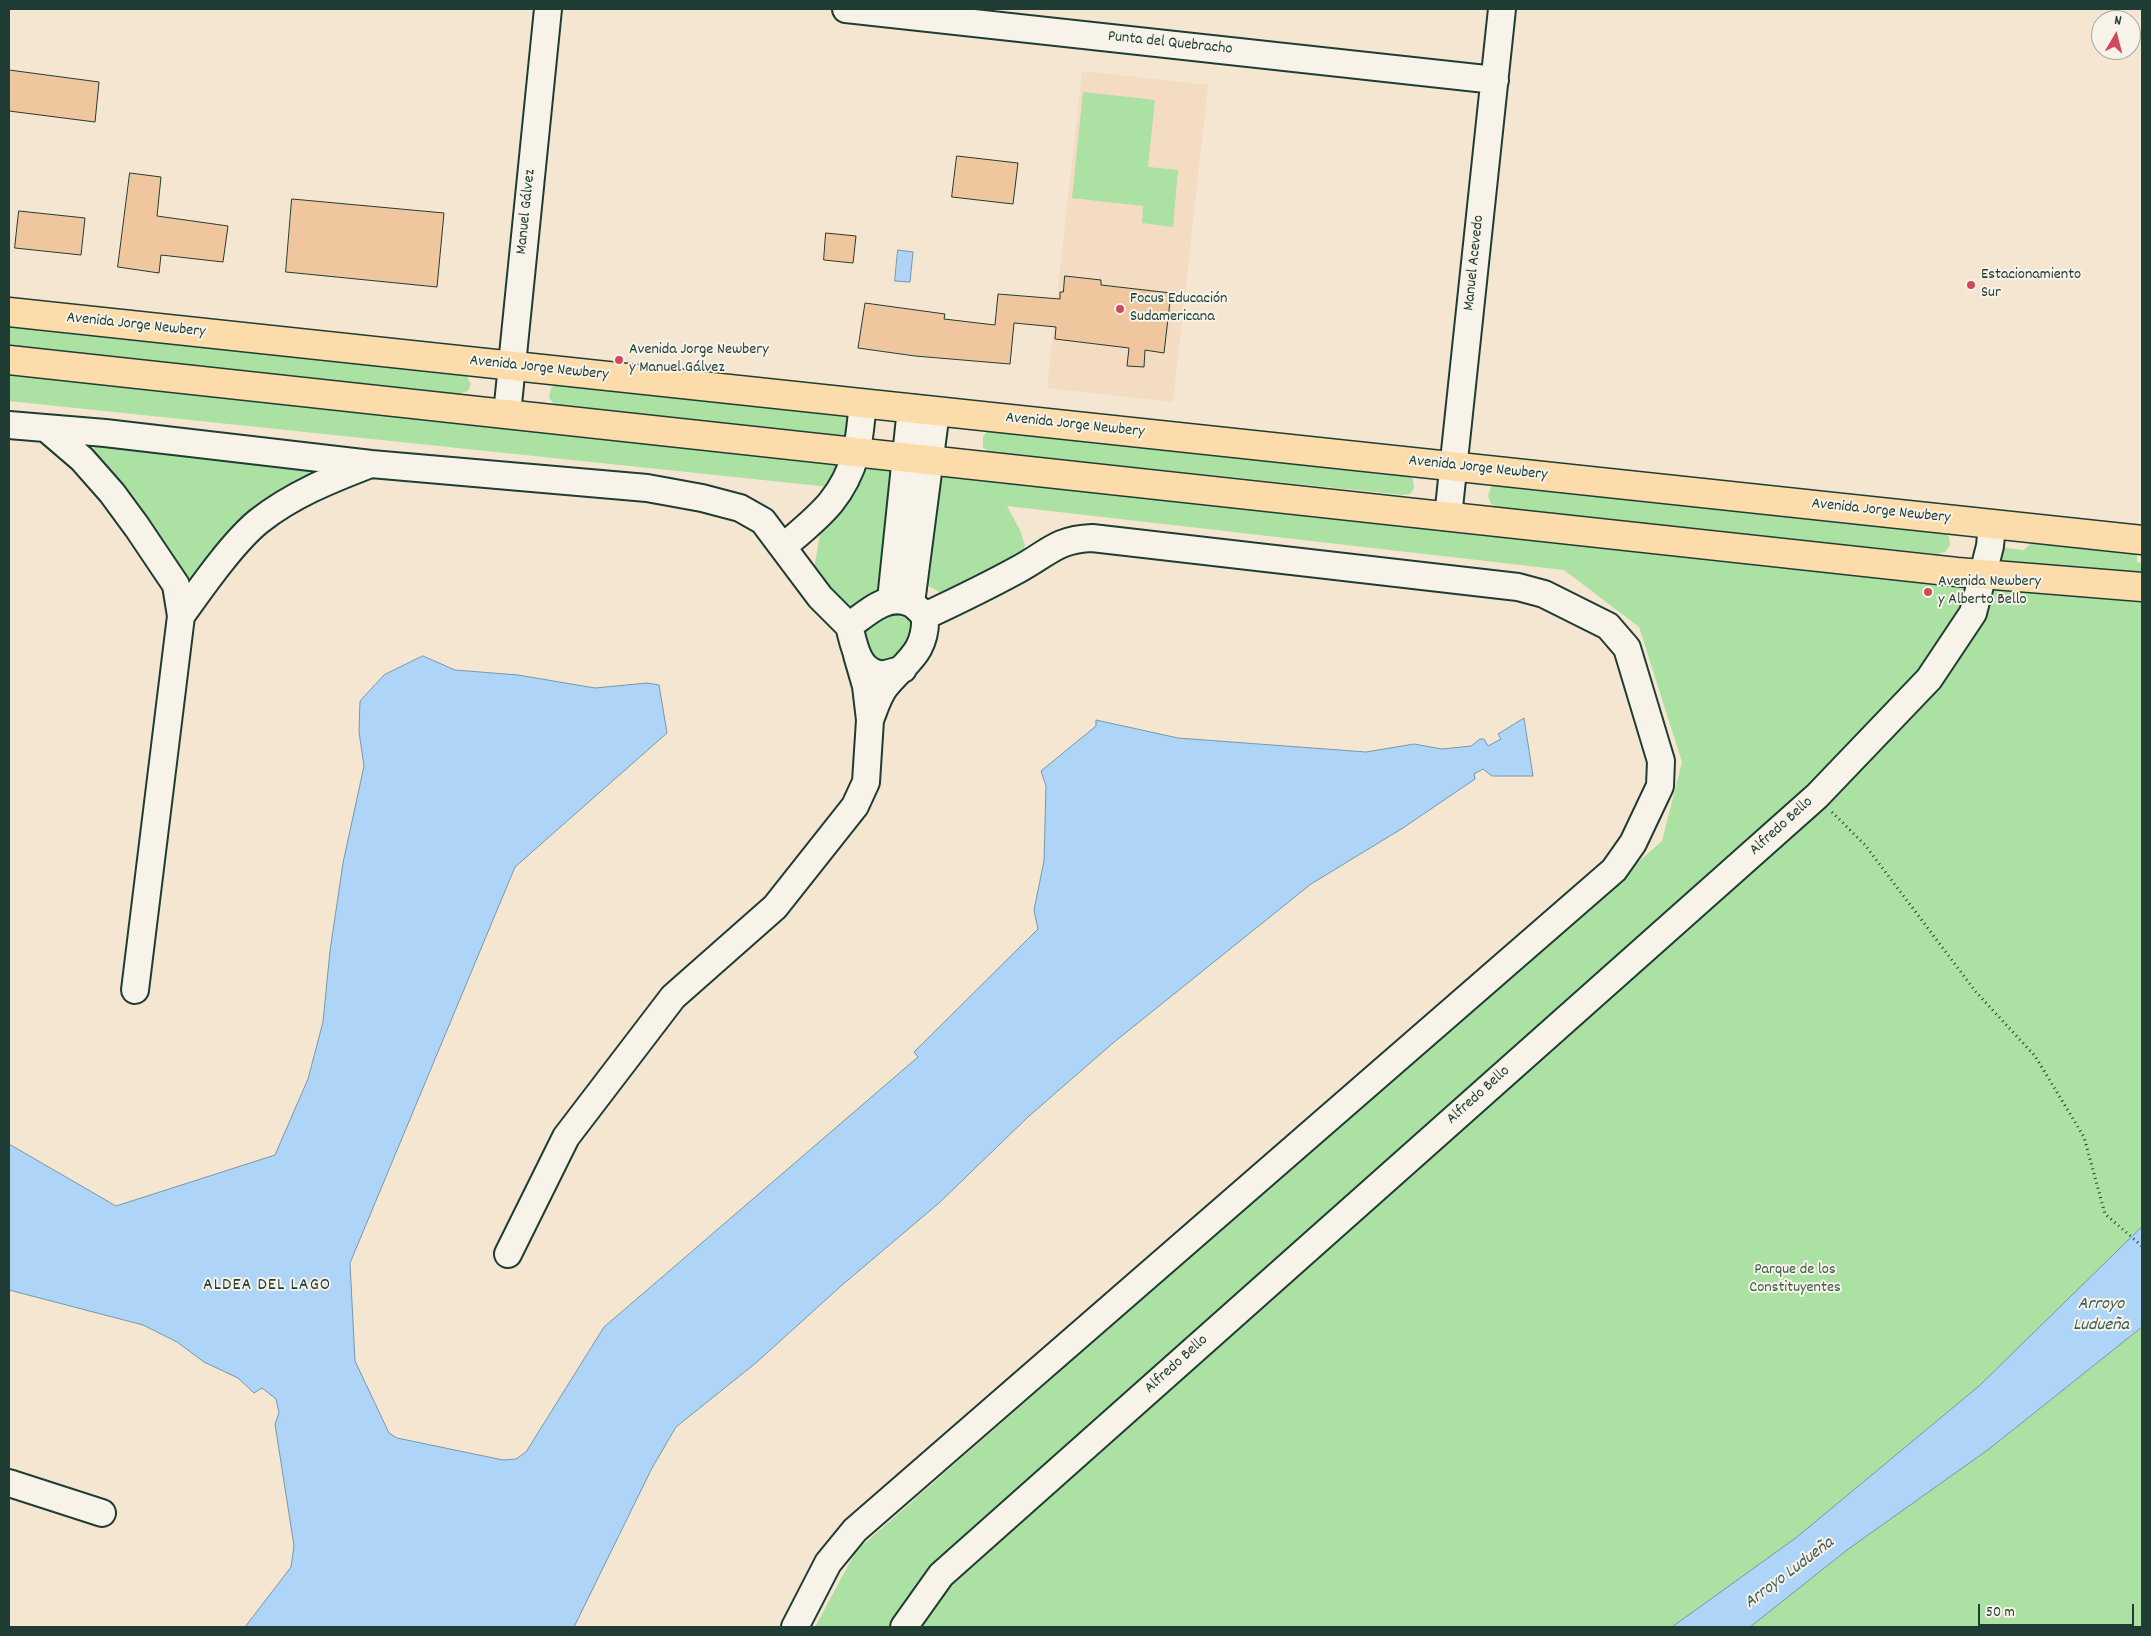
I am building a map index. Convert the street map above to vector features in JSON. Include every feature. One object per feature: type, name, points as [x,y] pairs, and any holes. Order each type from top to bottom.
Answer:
[{"type":"main road","name":"Avenida Jorge Newbery","points":[[9,312],[2142,540]]},
{"type":"main road","points":[[9,360],[1983,575],[2142,587]]},
{"type":"street","name":"Manuel Gálvez","points":[[507,414],[548,9]]},
{"type":"street","name":"Punta del Quebracho","points":[[846,9],[1495,80]]},
{"type":"street","name":"Manuel Acevedo","points":[[1448,517],[1502,9]]},
{"type":"street","points":[[784,546],[824,512],[841,489],[856,452],[863,403]]},
{"type":"street","points":[[870,720],[883,689],[919,650],[926,631],[909,606],[917,459],[923,410]]},
{"type":"street","points":[[9,425],[115,434],[371,464],[648,488],[702,498],[740,508],[763,521],[784,546],[820,597],[849,626],[866,686],[870,720],[866,782],[855,806],[775,907],[673,997],[566,1137],[508,1254]]},
{"type":"street","points":[[47,429],[82,459],[112,493],[137,527],[176,585],[181,616],[135,990]]},
{"type":"street","points":[[181,616],[235,546],[258,522],[290,500],[324,482],[371,464]]},
{"type":"street","name":"Alfredo Bello","points":[[904,1627],[941,1575],[1817,796],[1929,679],[1974,613],[1992,524]]},
{"type":"street","points":[[795,1627],[828,1563],[855,1530],[1614,870],[1633,843],[1660,786],[1661,761],[1627,648],[1608,626],[1544,594],[1518,587],[1092,538],[1076,538],[1058,544],[1022,568],[909,606],[875,608],[849,626]]},
{"type":"street","points":[[857,655],[868,670],[881,674],[903,669]]},
{"type":"street","points":[[9,1483],[102,1513]]},
{"type":"path","points":[[1817,796],[1864,845],[1976,992],[2035,1056],[2084,1137],[2105,1214],[2142,1246]]},
{"type":"shaded area","name":"Focus Educación Sudamericana","points":[[1082,71],[1208,85],[1173,402],[1047,388]]},
{"type":"green space","points":[[1083,92],[1155,100],[1148,167],[1178,170],[1173,227],[1142,223],[1143,206],[1072,198]]},
{"type":"green space","points":[[9,323],[465,373],[471,384],[468,391],[459,394],[9,345]]},
{"type":"green space","name":"Parque de los Constituyentes","points":[[9,360],[1982,575],[1990,546],[2024,550],[2033,541],[2137,551],[2137,562],[2142,563],[2142,1627],[815,1627],[856,1551],[1662,841],[1682,762],[1639,627],[1564,570],[1007,506],[1020,530],[1025,546],[1021,558],[952,595],[940,592],[926,585],[885,588],[860,607],[849,607],[838,603],[814,569],[820,534],[827,524],[830,487],[9,401]]},
{"type":"green space","points":[[559,382],[858,416],[857,439],[555,405],[549,398],[551,388]]},
{"type":"green space","points":[[990,429],[1407,475],[1413,479],[1414,488],[1410,494],[1403,495],[989,452],[983,447],[983,436]]},
{"type":"green space","points":[[98,441],[311,461],[321,474],[200,577],[189,580],[183,579],[92,452]]},
{"type":"green space","points":[[1498,484],[1938,531],[1949,536],[1950,545],[1945,552],[1937,554],[1498,508],[1491,504],[1488,496],[1491,487]]},
{"type":"green space","points":[[891,600],[926,631],[881,674],[849,626]]},
{"type":"water","points":[[898,250],[913,252],[910,282],[895,281]]},
{"type":"water","points":[[423,656],[455,670],[518,675],[595,688],[647,683],[659,685],[667,733],[515,867],[350,1263],[355,1361],[389,1433],[397,1438],[503,1460],[516,1459],[526,1452],[604,1327],[918,1057],[914,1052],[1038,929],[1034,910],[1044,861],[1046,786],[1041,771],[1096,726],[1096,720],[1178,738],[1366,752],[1414,744],[1442,749],[1471,746],[1480,739],[1484,739],[1488,746],[1501,739],[1498,734],[1524,718],[1533,776],[1492,776],[1483,769],[1474,774],[1475,779],[1403,828],[1311,884],[1113,1043],[1028,1117],[939,1203],[841,1286],[757,1362],[676,1427],[652,1468],[574,1627],[245,1627],[291,1567],[294,1546],[275,1424],[279,1413],[276,1399],[262,1388],[254,1393],[238,1378],[204,1362],[177,1342],[143,1325],[9,1290],[9,1144],[116,1206],[275,1155],[308,1079],[323,1022],[330,951],[343,863],[364,766],[359,732],[360,701],[384,675]]},
{"type":"water","name":"Arroyo Ludueña","points":[[2142,1227],[2142,1327],[1989,1449],[1847,1550],[1750,1627],[1672,1627],[1797,1537],[1979,1386]]},
{"type":"building","points":[[9,70],[99,82],[95,122],[9,111]]},
{"type":"building","points":[[957,156],[1018,163],[1013,204],[952,197]]},
{"type":"building","points":[[130,173],[161,177],[157,216],[228,226],[223,262],[161,255],[159,273],[118,267]]},
{"type":"building","points":[[292,199],[444,213],[437,287],[286,272]]},
{"type":"building","points":[[19,211],[85,218],[81,255],[15,248]]},
{"type":"building","points":[[826,233],[856,236],[853,263],[824,260]]},
{"type":"building","points":[[1065,276],[1101,280],[1101,285],[1171,293],[1164,353],[1145,350],[1144,367],[1127,366],[1129,348],[1055,339],[1056,327],[1014,323],[1010,364],[915,356],[858,348],[865,303],[945,314],[944,319],[995,325],[998,294],[1060,299]]},
{"type":"place","name":"Estacionamiento Sur","points":[[1971,285]]},
{"type":"place","name":"Focus Educación Sudamericana","points":[[1120,309]]},
{"type":"place","name":"Avenida Jorge Newbery y Manuel Gálvez","points":[[619,360]]},
{"type":"place","name":"Avenida Newbery y Alberto Bello","points":[[1928,592]]},
{"type":"district","name":"ALDEA DEL LAGO","points":[[267,1287]]}]
